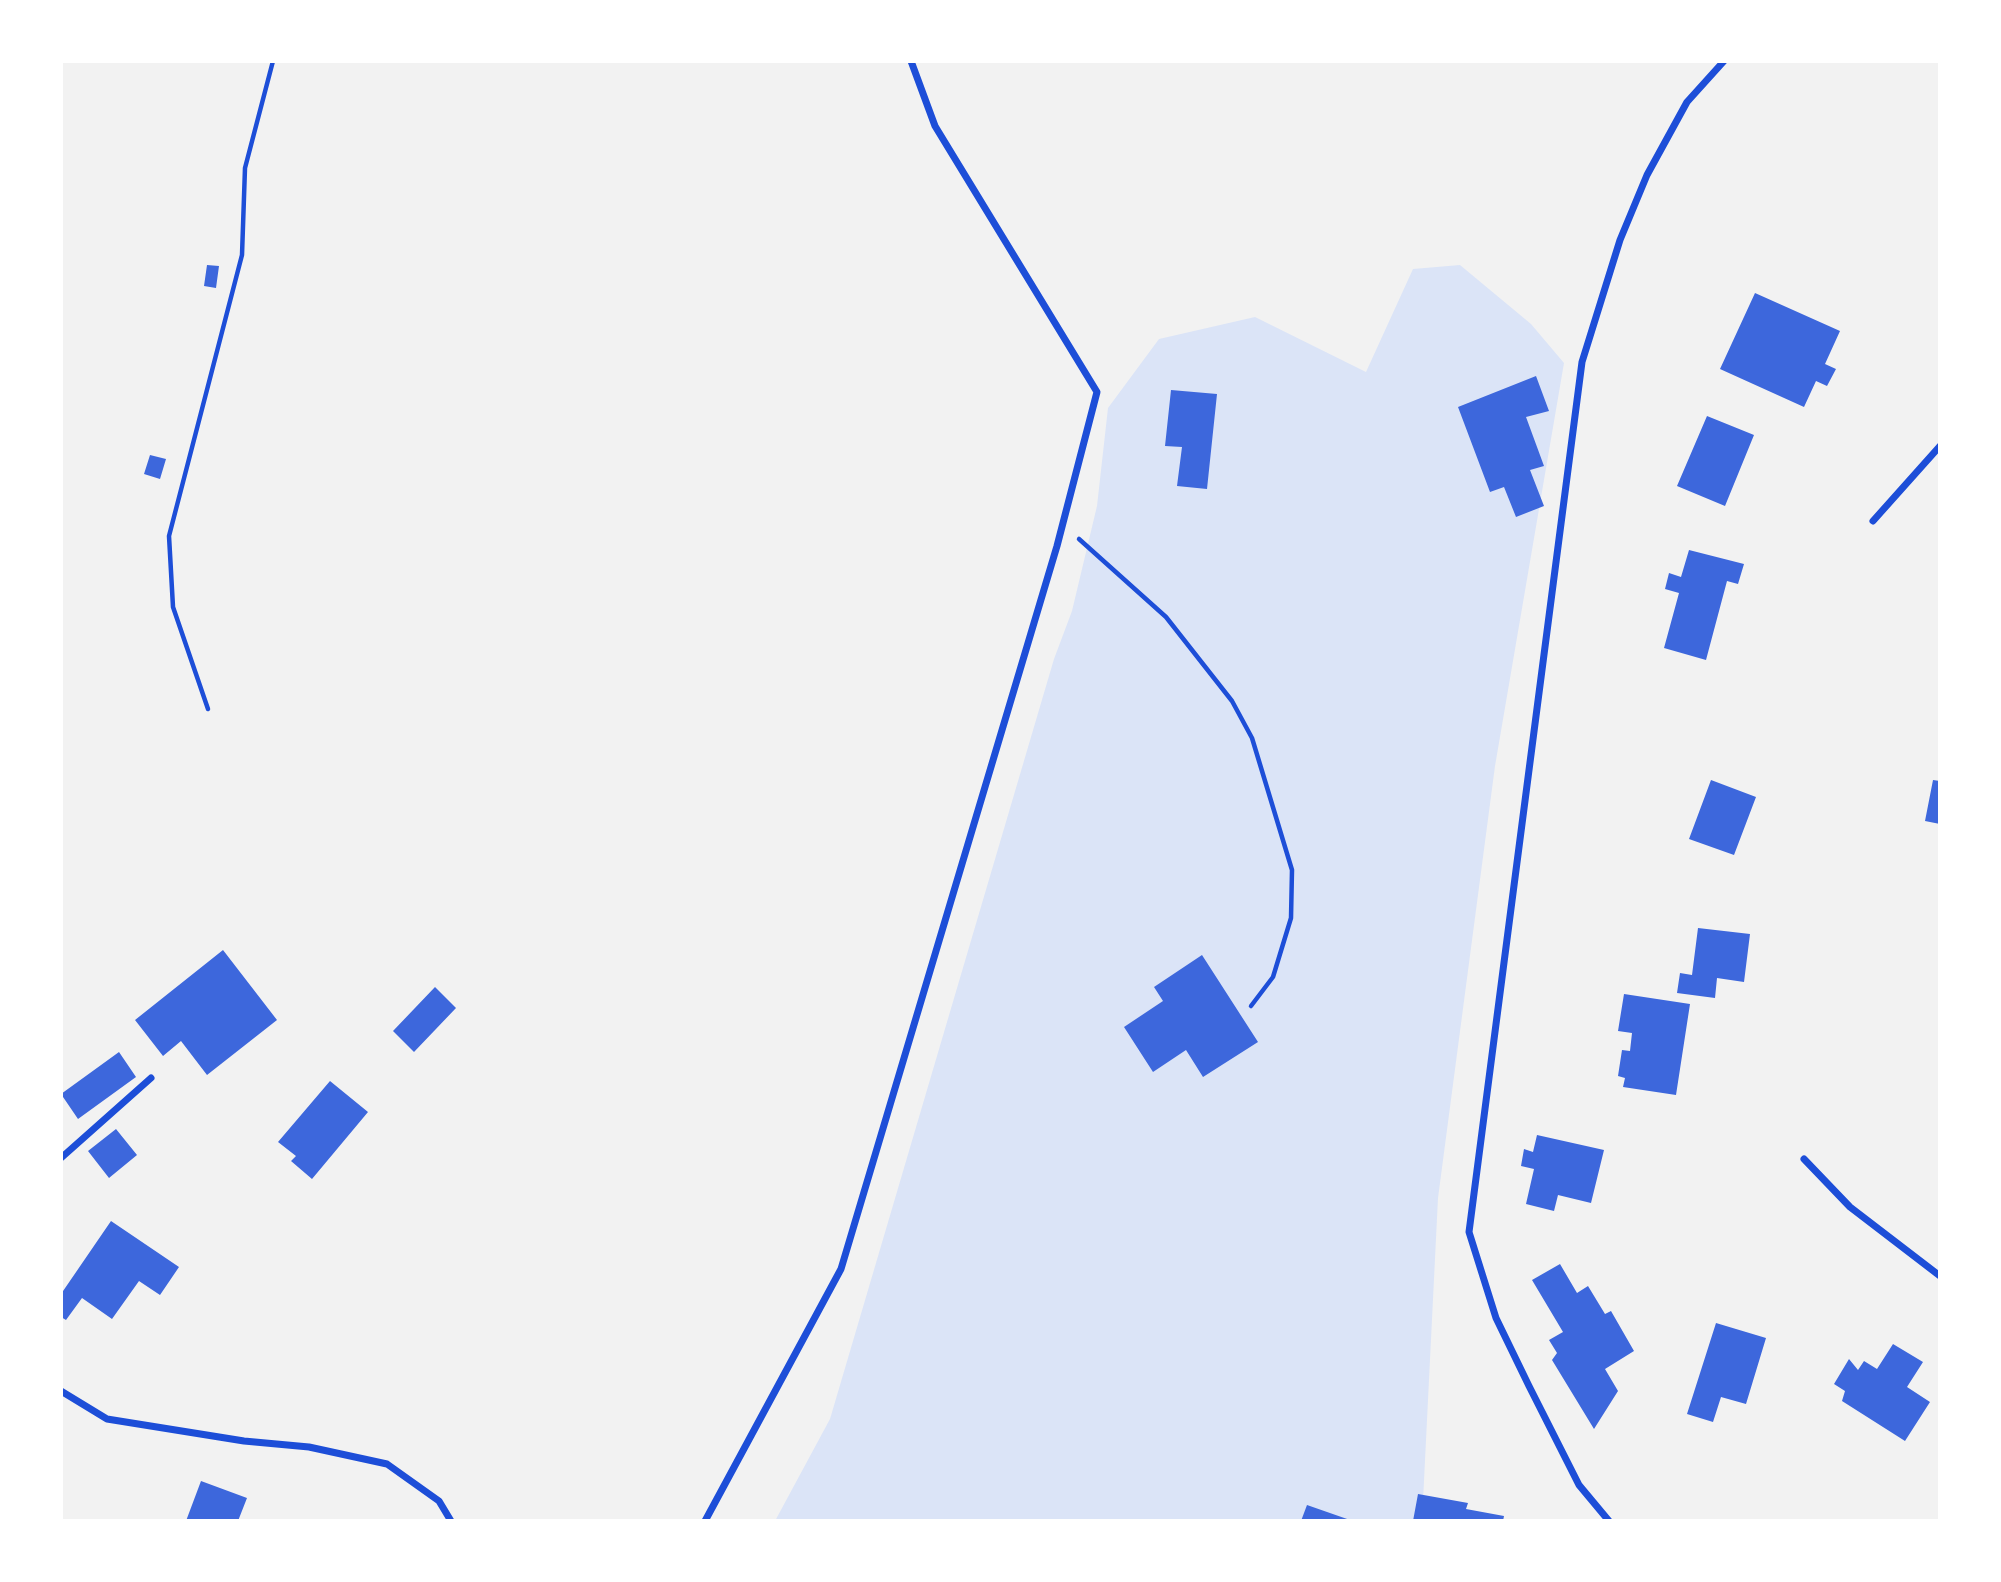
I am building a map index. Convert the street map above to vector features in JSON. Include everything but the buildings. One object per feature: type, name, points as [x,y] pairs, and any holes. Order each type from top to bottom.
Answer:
[{"type":"street","points":[[705,1521],[841,1269],[1062,524],[1097,392],[935,126],[911,61]]},
{"type":"street","points":[[1609,1521],[1580,1485],[1496,1318],[1469,1232],[1582,362],[1620,240],[1647,175],[1687,102],[1724,61]]},
{"type":"street","points":[[1873,521],[1940,446]]},
{"type":"street","points":[[61,1158],[151,1078]]},
{"type":"street","points":[[1804,1159],[1850,1207],[1940,1276]]},
{"type":"street","points":[[61,1391],[107,1419],[244,1441],[309,1447],[387,1464],[439,1501],[451,1521]]},
{"type":"path","points":[[208,709],[173,607],[169,536],[242,255],[245,168],[273,61]]},
{"type":"path","points":[[1062,524],[1166,617],[1233,701],[1252,737],[1292,870],[1291,918],[1284,942],[1273,977],[1251,1006]]},
{"type":"shaded area","points":[[1460,265],[1531,324],[1564,363],[1495,766],[1438,1198],[1422,1521],[775,1521],[830,1419],[1054,659],[1072,611],[1097,506],[1108,408],[1159,339],[1255,317],[1366,372],[1413,269]]}]
